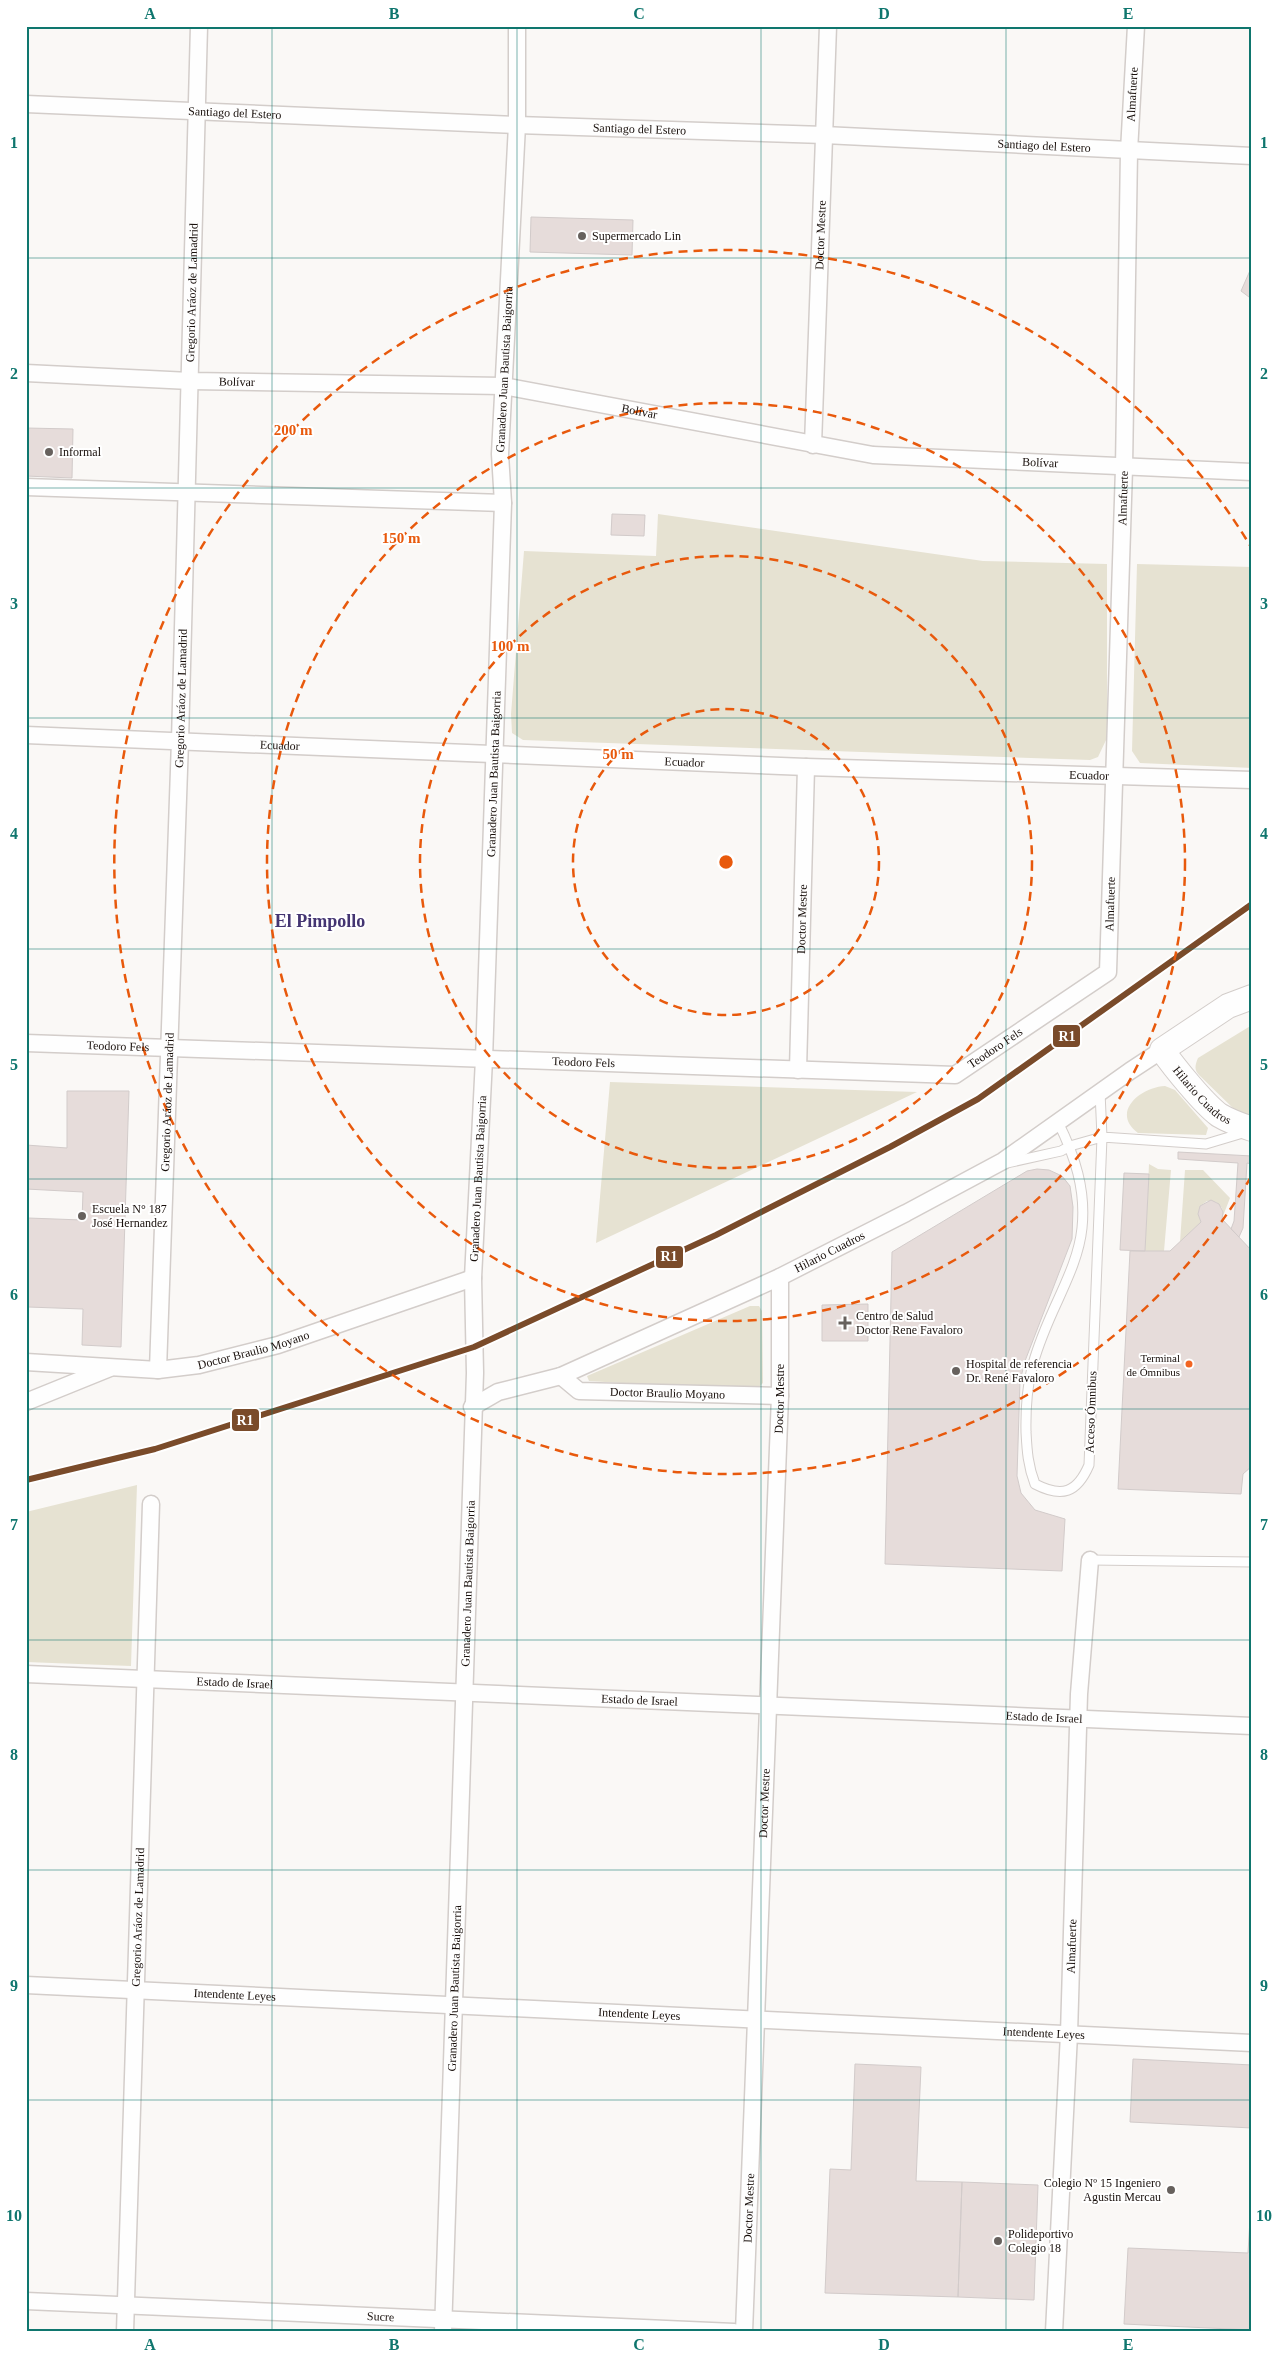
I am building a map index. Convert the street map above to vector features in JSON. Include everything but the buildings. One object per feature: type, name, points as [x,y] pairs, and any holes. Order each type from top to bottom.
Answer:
[{"type":"street","name":"Gregorio Aráoz de Lamadrid","points":[[158,1370],[188,493],[200,26]]},
{"type":"street","name":"Granadero Juan Bautista Baigorria","points":[[443,2326],[472,1406],[475,1373],[473,1278],[484,1059],[502,503],[500,454],[517,125],[518,26]]},
{"type":"street","name":"Doctor Mestre","points":[[813,444],[828,26]]},
{"type":"street","name":"Almafuerte","points":[[1108,972],[1124,468],[1129,151],[1136,26]]},
{"type":"street","name":"Santiago del Estero","points":[[26,104],[517,125],[824,135],[1252,156]]},
{"type":"street","name":"Bolívar","points":[[26,373],[190,381],[503,386],[873,455],[1124,468],[1252,472]]},
{"type":"street","points":[[26,487],[502,503]]},
{"type":"street","name":"Ecuador","points":[[26,735],[806,767],[1252,780]]},
{"type":"street","name":"Doctor Mestre","points":[[798,1070],[806,767]]},
{"type":"street","name":"Teodoro Fels","points":[[26,1043],[955,1075],[1108,972]]},
{"type":"street","name":"Hilario Cuadros","points":[[472,1406],[498,1392],[561,1376],[780,1276],[997,1165],[1100,1092],[1228,1006],[1252,997]]},
{"type":"street","name":"Hilario Cuadros","points":[[1162,1050],[1173,1066],[1218,1114],[1252,1130]]},
{"type":"street","name":"Doctor Mestre","points":[[744,2332],[780,1396],[780,1276]]},
{"type":"street","name":"Doctor Braulio Moyano","points":[[26,1362],[158,1370],[199,1365],[278,1345],[473,1278]]},
{"type":"street","points":[[26,1402],[112,1367]]},
{"type":"street","name":"Doctor Braulio Moyano","points":[[561,1376],[578,1391],[780,1396]]},
{"type":"street","name":"Gregorio Aráoz de Lamadrid","points":[[125,2332],[152,1504]]},
{"type":"street","name":"Almafuerte","points":[[1054,2332],[1068,2034],[1079,1719],[1090,1560]]},
{"type":"street","name":"Estado de Israel","points":[[26,1674],[464,1691],[1252,1726]]},
{"type":"street","name":"Intendente Leyes","points":[[26,1985],[1252,2043]]},
{"type":"street","name":"Sucre","points":[[26,2301],[443,2326],[734,2332]]},
{"type":"lane","name":"Acceso Ómnibus","points":[[1058,1122],[1070,1146],[1079,1176],[1082,1228],[1075,1259],[1037,1349],[1027,1387],[1028,1464],[1035,1484],[1050,1491],[1069,1491],[1083,1480],[1089,1464],[1102,1136],[1100,1092]]},
{"type":"lane","points":[[997,1165],[1061,1151],[1070,1146],[1102,1136],[1206,1144],[1252,1130]]},
{"type":"lane","points":[[1090,1560],[1252,1562]]},
{"type":"shaded area","points":[[658,514],[983,561],[1107,564],[1107,738],[1098,757],[1090,760],[523,740],[512,733],[511,714],[524,551],[656,556]]},
{"type":"shaded area","points":[[1137,564],[1252,567],[1252,768],[1140,763],[1132,751]]},
{"type":"shaded area","points":[[1252,1025],[1252,1116],[1237,1112],[1199,1075],[1196,1071],[1196,1063],[1198,1058]]},
{"type":"shaded area","points":[[610,1082],[917,1092],[596,1243]]},
{"type":"shaded area","points":[[1165,1086],[1175,1090],[1208,1128],[1206,1135],[1138,1133],[1130,1125],[1127,1117],[1128,1109],[1132,1102],[1147,1091]]},
{"type":"shaded area","points":[[1149,1164],[1158,1169],[1171,1170],[1164,1251],[1145,1251]]},
{"type":"shaded area","points":[[1185,1170],[1203,1170],[1230,1198],[1223,1216],[1222,1208],[1216,1202],[1207,1201],[1200,1206],[1198,1214],[1201,1222],[1180,1242]]},
{"type":"shaded area","points":[[750,1306],[759,1306],[762,1311],[763,1383],[757,1389],[750,1391],[589,1381],[587,1376]]},
{"type":"shaded area","points":[[137,1485],[131,1666],[26,1662],[26,1512]]},
{"type":"transit line","name":"R1","points":[[26,1480],[155,1449],[474,1347],[716,1235],[890,1147],[978,1099],[1252,904]]},
{"type":"place","name":"Supermercado Lin","points":[[582,236]]},
{"type":"place","name":"Informal","points":[[49,452]]},
{"type":"place","name":"Escuela N° 187 José Hernandez","points":[[82,1216]]},
{"type":"place","name":"Centro de Salud Doctor Rene Favaloro","points":[[845,1323]]},
{"type":"place","name":"Terminal de Ómnibus","points":[[1189,1364]]},
{"type":"place","name":"Hospital de referencia Dr. René Favaloro","points":[[956,1371]]},
{"type":"place","name":"Colegio Nº 15 Ingeniero Agustin Mercau","points":[[1171,2190]]},
{"type":"place","name":"Polideportivo Colegio 18","points":[[998,2241]]},
{"type":"district","name":"El Pimpollo","points":[[320,921]]}]
